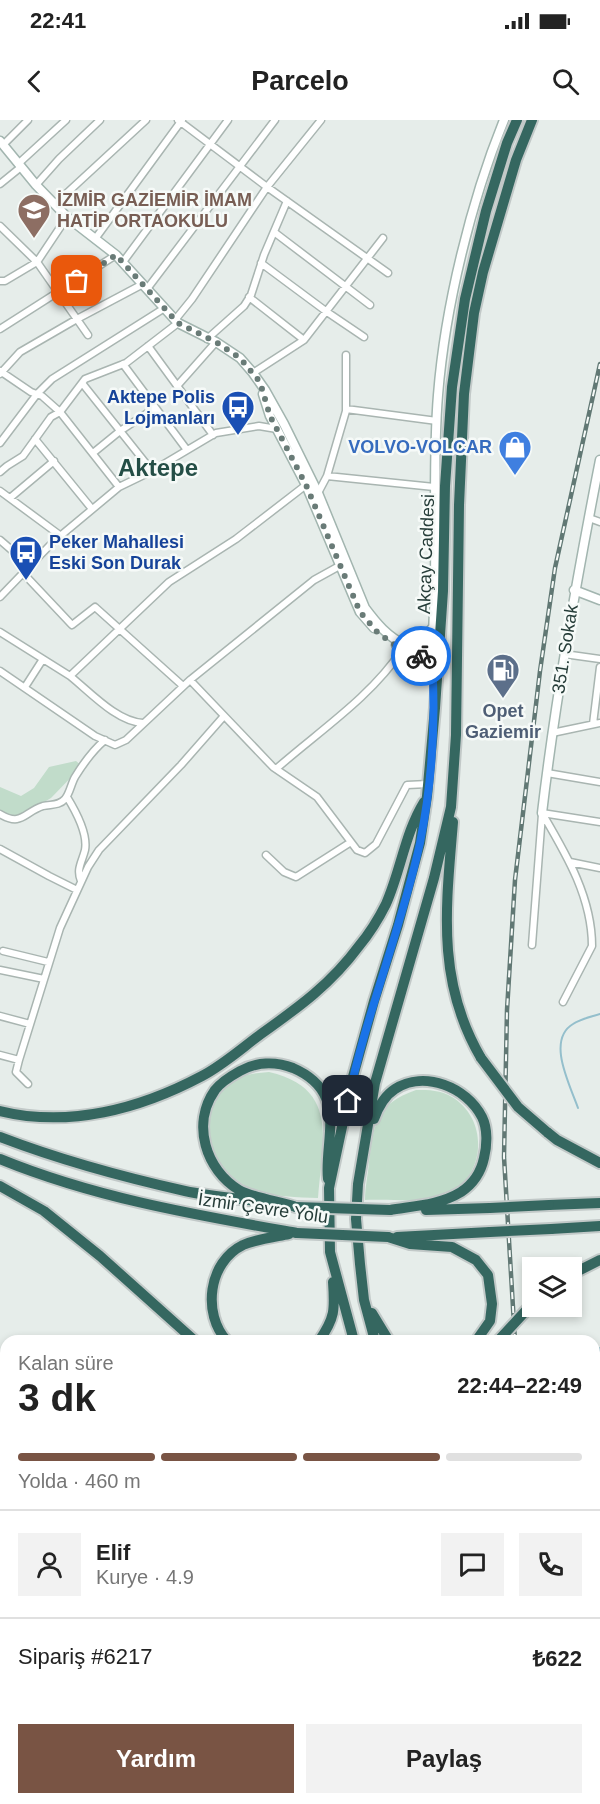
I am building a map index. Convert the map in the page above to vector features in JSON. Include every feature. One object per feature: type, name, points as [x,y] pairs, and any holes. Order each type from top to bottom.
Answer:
[{"type":"highway","name":"Akçay Caddesi","points":[[352,1335],[330,1252],[329,1188],[352,1080],[420,843],[435,708],[443,591],[445,486],[452,387],[465,299],[486,211],[507,143],[517,120]]},
{"type":"highway","name":"Akçay Caddesi","points":[[373,1335],[364,1300],[356,1220],[358,1184],[375,1083],[434,878],[451,807],[456,735],[457,597],[464,394],[474,313],[483,272],[508,182],[532,120]]},
{"type":"highway","points":[[0,1111],[16,1115],[56,1118],[94,1115],[126,1107],[163,1094],[204,1075],[274,1025],[324,987],[360,946],[386,904],[414,818],[427,796]]},
{"type":"highway","points":[[451,807],[453,817],[446,950],[458,1009],[481,1058],[518,1107],[557,1140],[600,1163]]},
{"type":"highway","points":[[296,1207],[241,1191],[222,1178],[206,1151],[204,1131],[209,1100],[216,1089],[244,1069],[254,1064],[280,1063],[301,1071],[311,1078],[325,1096],[329,1108],[330,1127],[326,1163],[329,1188]]},
{"type":"highway","points":[[358,1184],[373,1120],[379,1106],[394,1089],[406,1084],[432,1081],[457,1091],[467,1099],[482,1117],[485,1128],[486,1150],[477,1176],[470,1186],[442,1201],[390,1210]]},
{"type":"highway","name":"İzmir Çevre Yolu","points":[[0,1137],[57,1158],[187,1191],[296,1207],[390,1210],[600,1203]]},
{"type":"highway","name":"İzmir Çevre Yolu","points":[[0,1159],[79,1187],[141,1204],[297,1233],[388,1237],[600,1226]]},
{"type":"highway","points":[[0,1186],[44,1211],[100,1256],[188,1335]]},
{"type":"highway","points":[[222,1335],[211,1299],[214,1278],[224,1262],[242,1246],[263,1239],[297,1233]]},
{"type":"highway","points":[[388,1237],[410,1244],[452,1247],[476,1260],[488,1275],[492,1304],[490,1321],[480,1335]]},
{"type":"highway","points":[[323,1335],[331,1322],[334,1299],[330,1252]]},
{"type":"highway","points":[[582,1269],[600,1260]]},
{"type":"highway","points":[[364,1300],[385,1335]]},
{"type":"highway","points":[[504,1335],[522,1315]]},
{"type":"main road","points":[[435,708],[432,662],[435,578],[434,487],[436,421],[442,363],[459,269],[485,176],[504,120]]},
{"type":"main road","points":[[1,143],[36,185],[67,217],[116,255],[177,322],[216,342],[240,358],[253,373],[260,382],[274,415],[318,494],[360,612],[378,633],[402,650],[432,662]]},
{"type":"main road","points":[[281,428],[343,564],[365,608],[377,624],[390,637],[405,645],[418,642],[433,627]]},
{"type":"main road","name":"351. Sokak","points":[[542,813],[574,590],[597,490],[600,460]]},
{"type":"main road","points":[[574,590],[600,600]]},
{"type":"street","points":[[1,143],[28,120]]},
{"type":"street","points":[[0,184],[66,120]]},
{"type":"street","points":[[36,185],[59,159],[100,120]]},
{"type":"street","points":[[55,204],[146,120]]},
{"type":"street","points":[[123,262],[228,120]]},
{"type":"street","points":[[119,487],[60,412],[37,394],[0,372],[20,352],[77,319],[145,287],[275,120]]},
{"type":"street","points":[[0,472],[23,456],[51,417],[60,412],[85,380],[123,364],[177,322],[267,187],[321,120]]},
{"type":"street","points":[[94,239],[180,121],[267,187],[388,273]]},
{"type":"street","points":[[0,156],[10,153]]},
{"type":"street","points":[[207,339],[244,306],[256,284],[261,263],[287,201]]},
{"type":"street","points":[[0,281],[5,281],[37,262],[67,217]]},
{"type":"street","points":[[0,226],[3,234],[37,262],[88,335]]},
{"type":"street","points":[[274,232],[370,305]]},
{"type":"street","points":[[253,373],[304,340],[383,238]]},
{"type":"street","points":[[0,329],[116,255]]},
{"type":"street","points":[[261,263],[364,337]]},
{"type":"street","points":[[249,297],[304,340]]},
{"type":"street","points":[[0,443],[37,394],[52,379],[163,309]]},
{"type":"street","points":[[177,386],[216,342]]},
{"type":"street","points":[[148,346],[213,435]]},
{"type":"street","points":[[318,494],[327,476],[346,408],[346,356]]},
{"type":"street","points":[[123,364],[187,450]]},
{"type":"street","points":[[82,383],[152,471]]},
{"type":"street","points":[[93,453],[120,431],[155,408]]},
{"type":"street","points":[[346,408],[436,421]]},
{"type":"street","points":[[259,426],[274,415]]},
{"type":"street","points":[[0,597],[61,536],[119,487],[152,471],[213,435],[259,426],[281,428]]},
{"type":"street","points":[[35,439],[92,509]]},
{"type":"street","points":[[10,498],[54,461]]},
{"type":"street","points":[[327,476],[434,487]]},
{"type":"street","points":[[70,676],[169,582],[236,539],[306,485]]},
{"type":"street","points":[[0,491],[61,536]]},
{"type":"street","points":[[589,518],[600,522]]},
{"type":"street","points":[[0,540],[30,566]]},
{"type":"street","points":[[0,671],[115,745],[126,740],[190,680],[314,580],[343,564]]},
{"type":"street","points":[[23,573],[72,625],[95,607],[119,631],[183,686]]},
{"type":"street","points":[[0,632],[70,676],[119,715],[133,722],[143,723]]},
{"type":"street","points":[[276,769],[364,696],[392,666],[402,650]]},
{"type":"street","points":[[564,654],[600,659]]},
{"type":"street","points":[[25,687],[43,659]]},
{"type":"street","points":[[552,733],[596,723],[600,668]]},
{"type":"street","points":[[190,680],[276,769],[317,797],[357,850],[365,853],[376,844],[407,785],[428,784]]},
{"type":"street","points":[[28,1084],[16,1072],[19,1060],[60,928],[88,867],[99,850],[181,765],[224,716]]},
{"type":"street","points":[[0,814],[16,820],[44,806],[55,805],[67,797],[75,777],[95,748],[105,740]]},
{"type":"street","points":[[547,773],[600,782]]},
{"type":"street","points":[[67,797],[78,817],[86,847],[79,867],[78,874],[81,881]]},
{"type":"street","points":[[542,813],[600,822]]},
{"type":"street","points":[[542,813],[576,874],[588,915],[591,946],[563,1002]]},
{"type":"street","points":[[532,945],[542,813]]},
{"type":"street","points":[[266,855],[284,872],[296,877],[351,842]]},
{"type":"street","points":[[0,849],[77,890]]},
{"type":"street","points":[[570,862],[600,868]]},
{"type":"street","points":[[3,951],[48,963]]},
{"type":"street","points":[[0,970],[44,979]]},
{"type":"street","points":[[0,1016],[30,1024]]},
{"type":"street","points":[[0,1055],[19,1060]]},
{"type":"green space","points":[[76,761],[82,766],[51,798],[15,819],[0,812],[0,787],[21,796],[34,788],[49,767]]},
{"type":"green space","points":[[269,1072],[292,1080],[307,1091],[317,1104],[322,1120],[323,1138],[318,1198],[275,1195],[250,1188],[235,1179],[214,1153],[209,1138],[208,1122],[211,1107],[220,1093],[242,1077]]},
{"type":"green space","points":[[416,1090],[435,1091],[452,1097],[472,1118],[477,1131],[478,1145],[471,1172],[463,1183],[442,1196],[421,1200],[365,1200],[373,1136],[379,1117],[392,1102]]},
{"type":"waterway","points":[[578,1108],[562,1063],[561,1041],[565,1031],[573,1024],[600,1014]]},
{"type":"railway","points":[[515,1335],[504,1157],[507,1010],[515,880],[555,568],[600,364]]},
{"type":"way so far","points":[[77,281],[116,255],[178,323],[216,342],[240,358],[260,382],[270,416],[306,485],[360,612],[378,633],[402,650],[421,656]]},
{"type":"place","name":"İZMİR GAZİEMİR İMAM HATİP ORTAOKULU","points":[[34,239]]},
{"type":"place","name":"Aktepe Polis Lojmanları","points":[[238,436]]},
{"type":"place","name":"VOLVO-VOLCAR","points":[[515,476]]},
{"type":"place","name":"Peker Mahallesi Eski Son Durak","points":[[26,581]]},
{"type":"place","name":"Opet Gaziemir","points":[[503,699]]},
{"type":"district","name":"Aktepe","points":[[158,468]]},
{"type":"route","points":[[348,1101],[374,1001],[398,926],[420,843],[432,755],[435,708],[432,662],[421,656]]}]
